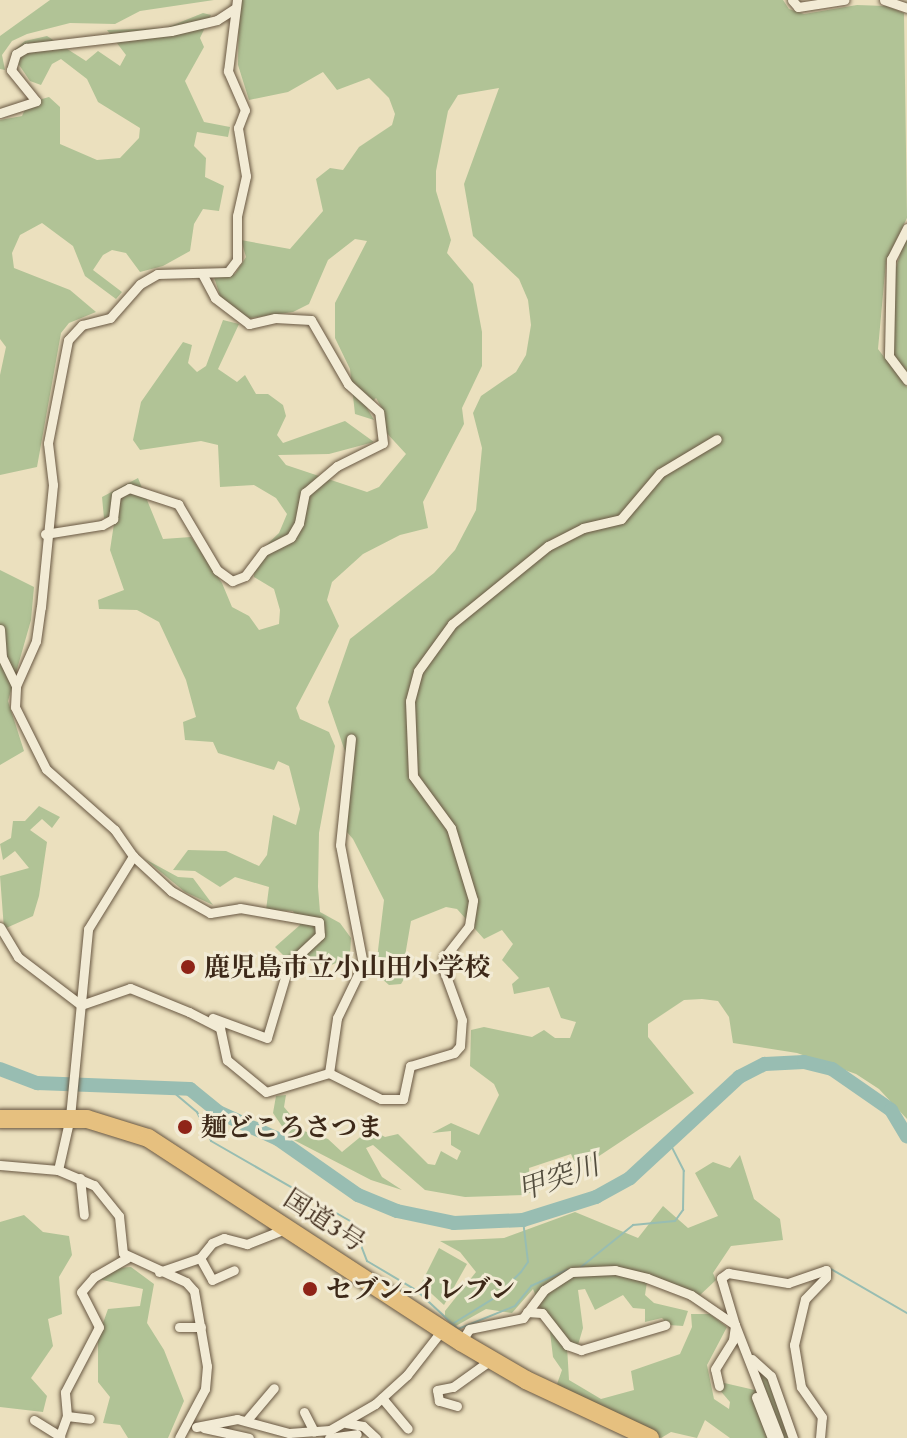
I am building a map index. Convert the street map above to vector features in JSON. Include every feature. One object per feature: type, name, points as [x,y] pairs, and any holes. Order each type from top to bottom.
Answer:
[{"type":"highway","name":"国道3号","points":[[0,1119],[70,1110],[148,1138],[461,1342],[650,1438]]},
{"type":"street","points":[[792,0],[798,7],[844,0]]},
{"type":"street","points":[[884,0],[907,8]]},
{"type":"street","points":[[0,113],[36,101],[11,70],[16,54],[26,48],[55,41],[171,31],[217,20],[235,4]]},
{"type":"street","points":[[16,686],[36,641],[45,534],[53,485],[48,443],[68,340],[82,325],[110,318],[146,279],[157,274],[228,272],[237,260],[237,216],[246,176],[238,128],[245,110],[228,71],[235,4]]},
{"type":"street","points":[[907,228],[891,259],[889,349],[907,380]]},
{"type":"street","points":[[45,534],[113,519],[116,495],[129,488],[178,504],[217,570],[232,581],[245,576],[264,551],[291,537],[305,493],[337,466],[383,443],[379,412],[348,384],[311,320],[275,318],[249,324],[215,298],[202,274]]},
{"type":"street","points":[[189,1012],[220,1028],[227,1060],[266,1092],[329,1073],[381,1099],[403,1099],[410,1066],[444,1059],[460,1046],[462,1020],[443,968],[444,958],[469,926],[473,900],[451,828],[413,776],[410,701],[418,671],[452,624],[548,546],[583,528],[621,519],[660,473],[717,439]]},
{"type":"street","points":[[0,629],[2,657],[16,686],[19,720],[46,769],[115,830],[133,856],[171,891],[210,913],[240,908],[319,922],[320,935],[289,964],[267,1038],[130,988],[81,1005]]},
{"type":"street","points":[[329,1073],[337,1018],[363,964],[340,845],[351,739]]},
{"type":"street","points":[[58,1170],[70,1110],[88,929],[133,856]]},
{"type":"street","points":[[0,927],[18,957],[81,1005]]},
{"type":"street","points":[[0,1165],[58,1170],[94,1185],[119,1216],[120,1246],[127,1258],[186,1282],[194,1291],[201,1327],[205,1389],[193,1425],[179,1438]]},
{"type":"street","points":[[80,1178],[79,1195],[84,1215]]},
{"type":"street","points":[[74,1206],[79,1195]]},
{"type":"street","points":[[159,1272],[200,1258],[224,1238],[247,1244],[288,1228]]},
{"type":"street","points":[[34,1420],[59,1437],[67,1416],[65,1392],[99,1327],[81,1292],[94,1277],[127,1258]]},
{"type":"street","points":[[200,1258],[212,1280],[234,1270]]},
{"type":"street","points":[[461,1342],[469,1329],[523,1318],[544,1290],[572,1272],[615,1270],[691,1295],[735,1325]]},
{"type":"street","points":[[779,1438],[752,1359],[720,1287],[728,1273],[788,1283],[826,1270],[826,1277],[805,1299],[794,1345],[801,1387],[822,1417],[820,1438]]},
{"type":"street","points":[[527,1312],[542,1313],[567,1345],[581,1350],[665,1325]]},
{"type":"street","points":[[184,1324],[201,1327]]},
{"type":"street","points":[[719,1386],[715,1369],[733,1340],[735,1325]]},
{"type":"street","points":[[193,1425],[246,1421],[289,1433],[313,1434],[346,1423],[382,1398],[443,1329]]},
{"type":"street","points":[[457,1406],[439,1401],[437,1390],[453,1387],[492,1359]]},
{"type":"street","points":[[752,1359],[771,1376],[793,1438]]},
{"type":"street","points":[[246,1421],[274,1388]]},
{"type":"street","points":[[756,1397],[772,1438]]},
{"type":"street","points":[[382,1398],[408,1429]]},
{"type":"street","points":[[304,1412],[313,1434]]},
{"type":"street","points":[[67,1416],[90,1419]]},
{"type":"street","points":[[346,1423],[363,1426],[376,1438]]},
{"type":"street","points":[[193,1425],[249,1438]]},
{"type":"street","points":[[329,1438],[357,1434]]},
{"type":"green space","points":[[50,0],[214,0],[140,11],[115,24],[70,23],[27,34],[12,41],[2,55],[5,70],[0,69],[0,36]]},
{"type":"green space","points":[[239,0],[783,0],[789,9],[804,14],[857,5],[886,6],[904,13],[907,218],[886,261],[878,349],[907,387],[907,1119],[879,1089],[856,1074],[797,1053],[733,1043],[729,1017],[718,1001],[702,999],[684,1000],[648,1024],[648,1037],[694,1093],[578,1170],[571,1154],[529,1168],[530,1179],[568,1176],[525,1195],[465,1197],[425,1190],[373,1145],[366,1148],[382,1177],[402,1190],[371,1180],[290,1138],[273,1113],[276,1096],[286,1095],[284,1107],[304,1131],[328,1139],[342,1152],[370,1129],[385,1137],[398,1134],[428,1164],[435,1165],[441,1151],[457,1160],[461,1151],[451,1145],[451,1131],[432,1133],[451,1123],[479,1135],[499,1095],[494,1084],[470,1066],[471,1030],[484,1027],[532,1037],[544,1030],[555,1038],[570,1038],[576,1022],[561,1018],[549,987],[514,994],[512,984],[519,978],[502,960],[513,944],[502,930],[484,939],[457,909],[446,907],[411,921],[405,956],[409,971],[401,984],[389,985],[381,978],[376,967],[384,900],[353,839],[339,823],[348,760],[328,702],[350,639],[434,573],[455,550],[476,510],[482,448],[473,413],[481,396],[516,372],[526,355],[531,325],[528,300],[519,279],[473,236],[464,184],[499,88],[458,95],[448,111],[436,171],[436,191],[451,240],[447,253],[473,284],[482,332],[482,366],[462,408],[464,424],[423,502],[428,528],[400,535],[363,554],[332,582],[327,600],[339,626],[296,708],[300,719],[329,732],[335,746],[319,833],[318,887],[320,912],[340,923],[351,938],[350,957],[329,966],[308,960],[292,969],[283,967],[283,955],[275,947],[300,925],[293,911],[266,910],[269,887],[235,877],[220,887],[195,871],[173,870],[188,850],[226,851],[259,866],[267,855],[273,815],[296,825],[300,809],[289,766],[278,761],[274,770],[218,753],[213,742],[185,740],[183,722],[196,717],[186,680],[159,622],[137,610],[99,609],[98,600],[124,590],[110,550],[115,517],[104,518],[102,497],[138,478],[163,539],[191,537],[222,583],[232,607],[249,616],[259,630],[279,624],[280,610],[274,589],[254,577],[255,556],[279,533],[287,514],[276,498],[254,485],[220,487],[218,445],[201,441],[140,450],[133,440],[141,402],[183,342],[192,345],[188,363],[197,372],[206,366],[223,320],[239,324],[218,369],[237,382],[245,375],[256,394],[268,394],[283,405],[286,416],[277,435],[283,443],[345,421],[374,442],[329,454],[278,455],[286,465],[367,492],[379,487],[406,454],[383,429],[383,410],[376,398],[367,408],[374,420],[355,414],[350,369],[335,338],[335,303],[367,241],[355,239],[328,260],[309,304],[293,312],[250,318],[233,312],[221,299],[214,277],[235,274],[246,257],[241,240],[290,249],[323,211],[316,179],[330,168],[343,170],[359,147],[392,125],[395,114],[389,98],[369,78],[337,90],[323,72],[288,92],[249,100],[238,65]]},
{"type":"green space","points":[[203,13],[211,15],[200,38],[204,47],[185,81],[204,122],[230,127],[228,137],[197,132],[194,146],[206,158],[205,177],[224,186],[219,211],[203,209],[194,224],[190,251],[163,266],[140,272],[126,253],[112,250],[103,255],[93,270],[122,292],[116,299],[85,276],[73,246],[42,223],[20,235],[12,253],[14,268],[70,290],[96,312],[69,323],[61,333],[37,467],[0,475],[0,375],[6,347],[0,339],[0,120],[22,116],[28,103],[49,97],[60,107],[60,144],[97,160],[120,158],[139,138],[140,128],[98,102],[87,79],[61,59],[52,64],[41,85],[30,81],[11,53],[25,41],[47,36],[86,61],[98,51],[120,66],[126,55],[107,30],[166,28]]},
{"type":"green space","points":[[907,232],[907,375],[885,346],[895,271]]},
{"type":"green space","points":[[0,570],[34,587],[31,620],[8,701],[24,751],[0,765]]},
{"type":"green space","points":[[39,806],[60,817],[52,828],[42,819],[30,830],[47,842],[39,896],[33,916],[4,929],[0,876],[29,868],[15,851],[3,860],[0,844],[11,838],[13,821],[25,821]]},
{"type":"green space","points":[[145,859],[178,877],[193,878],[213,905],[185,892]]},
{"type":"green space","points":[[740,1155],[754,1199],[780,1219],[783,1240],[731,1246],[713,1273],[716,1280],[699,1296],[647,1282],[645,1295],[654,1303],[688,1311],[683,1326],[669,1325],[662,1318],[645,1322],[645,1309],[633,1308],[623,1295],[595,1310],[585,1289],[578,1290],[583,1328],[578,1345],[567,1346],[569,1380],[601,1399],[634,1390],[631,1371],[680,1354],[692,1327],[691,1314],[710,1314],[727,1327],[707,1365],[714,1399],[729,1409],[730,1402],[718,1388],[720,1382],[759,1391],[750,1365],[764,1369],[788,1438],[730,1438],[705,1420],[697,1438],[671,1432],[661,1438],[579,1400],[557,1384],[562,1370],[553,1357],[550,1332],[533,1289],[512,1313],[486,1309],[454,1327],[445,1318],[445,1311],[476,1272],[460,1252],[440,1241],[504,1238],[575,1212],[638,1238],[663,1206],[688,1228],[718,1216],[695,1173],[713,1162],[730,1168]]},
{"type":"green space","points":[[24,1215],[43,1232],[69,1236],[72,1255],[59,1277],[62,1314],[48,1319],[53,1346],[31,1378],[47,1396],[43,1412],[0,1407],[0,1222]]},
{"type":"green space","points":[[439,1248],[467,1264],[444,1305],[421,1284]]},
{"type":"green space","points":[[131,1267],[154,1284],[147,1323],[164,1350],[184,1401],[168,1438],[128,1438],[120,1425],[103,1423],[110,1397],[98,1382],[98,1337],[108,1309],[140,1306],[143,1289],[98,1279],[117,1268]]},
{"type":"waterway","name":"甲突川","points":[[0,1069],[37,1083],[190,1089],[218,1112],[278,1139],[358,1195],[397,1211],[454,1223],[523,1220],[596,1197],[630,1178],[739,1077],[765,1064],[804,1062],[832,1069],[891,1110],[907,1137]]},
{"type":"waterway","points":[[166,1086],[197,1112],[211,1141],[352,1222],[367,1261],[416,1290],[458,1329],[515,1306],[531,1286],[567,1270]]},
{"type":"waterway","points":[[581,1267],[633,1225],[675,1221],[683,1210],[684,1171],[670,1143]]},
{"type":"waterway","points":[[454,1323],[496,1297],[528,1262],[523,1220]]},
{"type":"waterway","points":[[831,1269],[907,1313]]},
{"type":"place","name":"鹿児島市立小山田小学校","points":[[188,967]]},
{"type":"place","name":"麺どころさつま","points":[[185,1127]]},
{"type":"place","name":"セブン-イレブン","points":[[310,1289]]}]
